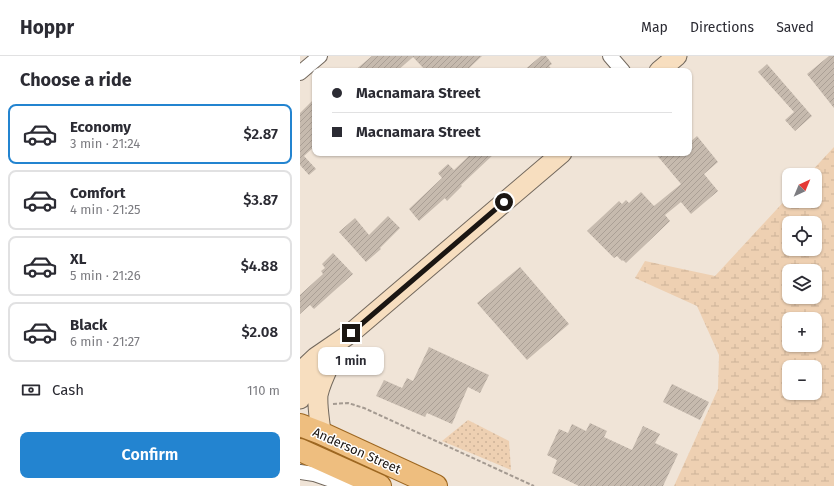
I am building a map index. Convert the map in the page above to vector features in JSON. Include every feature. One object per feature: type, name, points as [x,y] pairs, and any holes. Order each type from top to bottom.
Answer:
[{"type":"main road","name":"Anderson Street","points":[[300,425],[321,433],[436,486]]},
{"type":"main road","name":"Anderson Street","points":[[300,450],[380,486]]},
{"type":"street","points":[[300,73],[320,56]]},
{"type":"street","points":[[610,56],[620,68]]},
{"type":"street","points":[[663,68],[677,56]]},
{"type":"street","points":[[300,372],[316,357],[351,333],[558,156]]},
{"type":"street","points":[[300,399],[312,375],[336,351],[351,333]]},
{"type":"street","points":[[321,433],[318,395],[336,351]]},
{"type":"street","points":[[300,472],[314,474],[349,486]]},
{"type":"path","points":[[318,405],[348,403],[364,408],[534,486]]},
{"type":"green space","points":[[834,147],[834,486],[674,486],[718,389],[719,355],[697,306],[635,278],[645,261],[715,276],[782,204],[782,208],[822,208],[822,168],[814,168]]},
{"type":"green space","points":[[468,420],[509,441],[511,470],[442,441]]},
{"type":"building","points":[[372,56],[482,56],[469,68],[423,68],[413,57],[400,68],[358,68]]},
{"type":"building","points":[[541,56],[546,56],[552,64],[549,66],[551,68],[527,68]]},
{"type":"building","points":[[829,56],[834,56],[834,108],[807,74]]},
{"type":"building","points":[[767,64],[812,116],[795,131],[785,120],[794,112],[758,72]]},
{"type":"building","points":[[312,101],[312,149],[304,156],[316,169],[309,175],[300,165],[300,113]]},
{"type":"building","points":[[697,136],[718,162],[704,174],[718,191],[691,214],[681,202],[665,215],[670,221],[626,263],[617,256],[614,258],[587,231],[619,201],[622,204],[626,200],[629,203],[641,192],[654,206],[681,184],[658,156],[692,156],[692,140]]},
{"type":"building","points":[[469,156],[492,156],[461,185],[462,186],[447,201],[445,198],[419,221],[409,209],[442,178],[438,173],[448,164],[454,170]]},
{"type":"building","points":[[388,216],[400,228],[380,248],[381,249],[366,262],[339,232],[355,218],[369,235]]},
{"type":"building","points":[[333,253],[353,274],[314,309],[310,305],[300,314],[300,295],[323,274],[321,271],[325,268],[322,264]]},
{"type":"building","points":[[520,267],[569,324],[527,360],[477,303]]},
{"type":"building","points":[[429,347],[489,375],[480,393],[468,387],[452,424],[427,413],[425,417],[376,396],[384,380],[402,388],[407,378],[413,381]]},
{"type":"building","points":[[672,384],[709,402],[700,420],[663,402]]},
{"type":"building","points":[[590,423],[607,431],[604,437],[632,450],[643,426],[660,434],[655,443],[678,454],[663,486],[579,486],[552,473],[557,460],[547,455],[559,429],[568,433],[572,424],[586,431]]},
{"type":"route","points":[[351,333],[504,202]]}]
